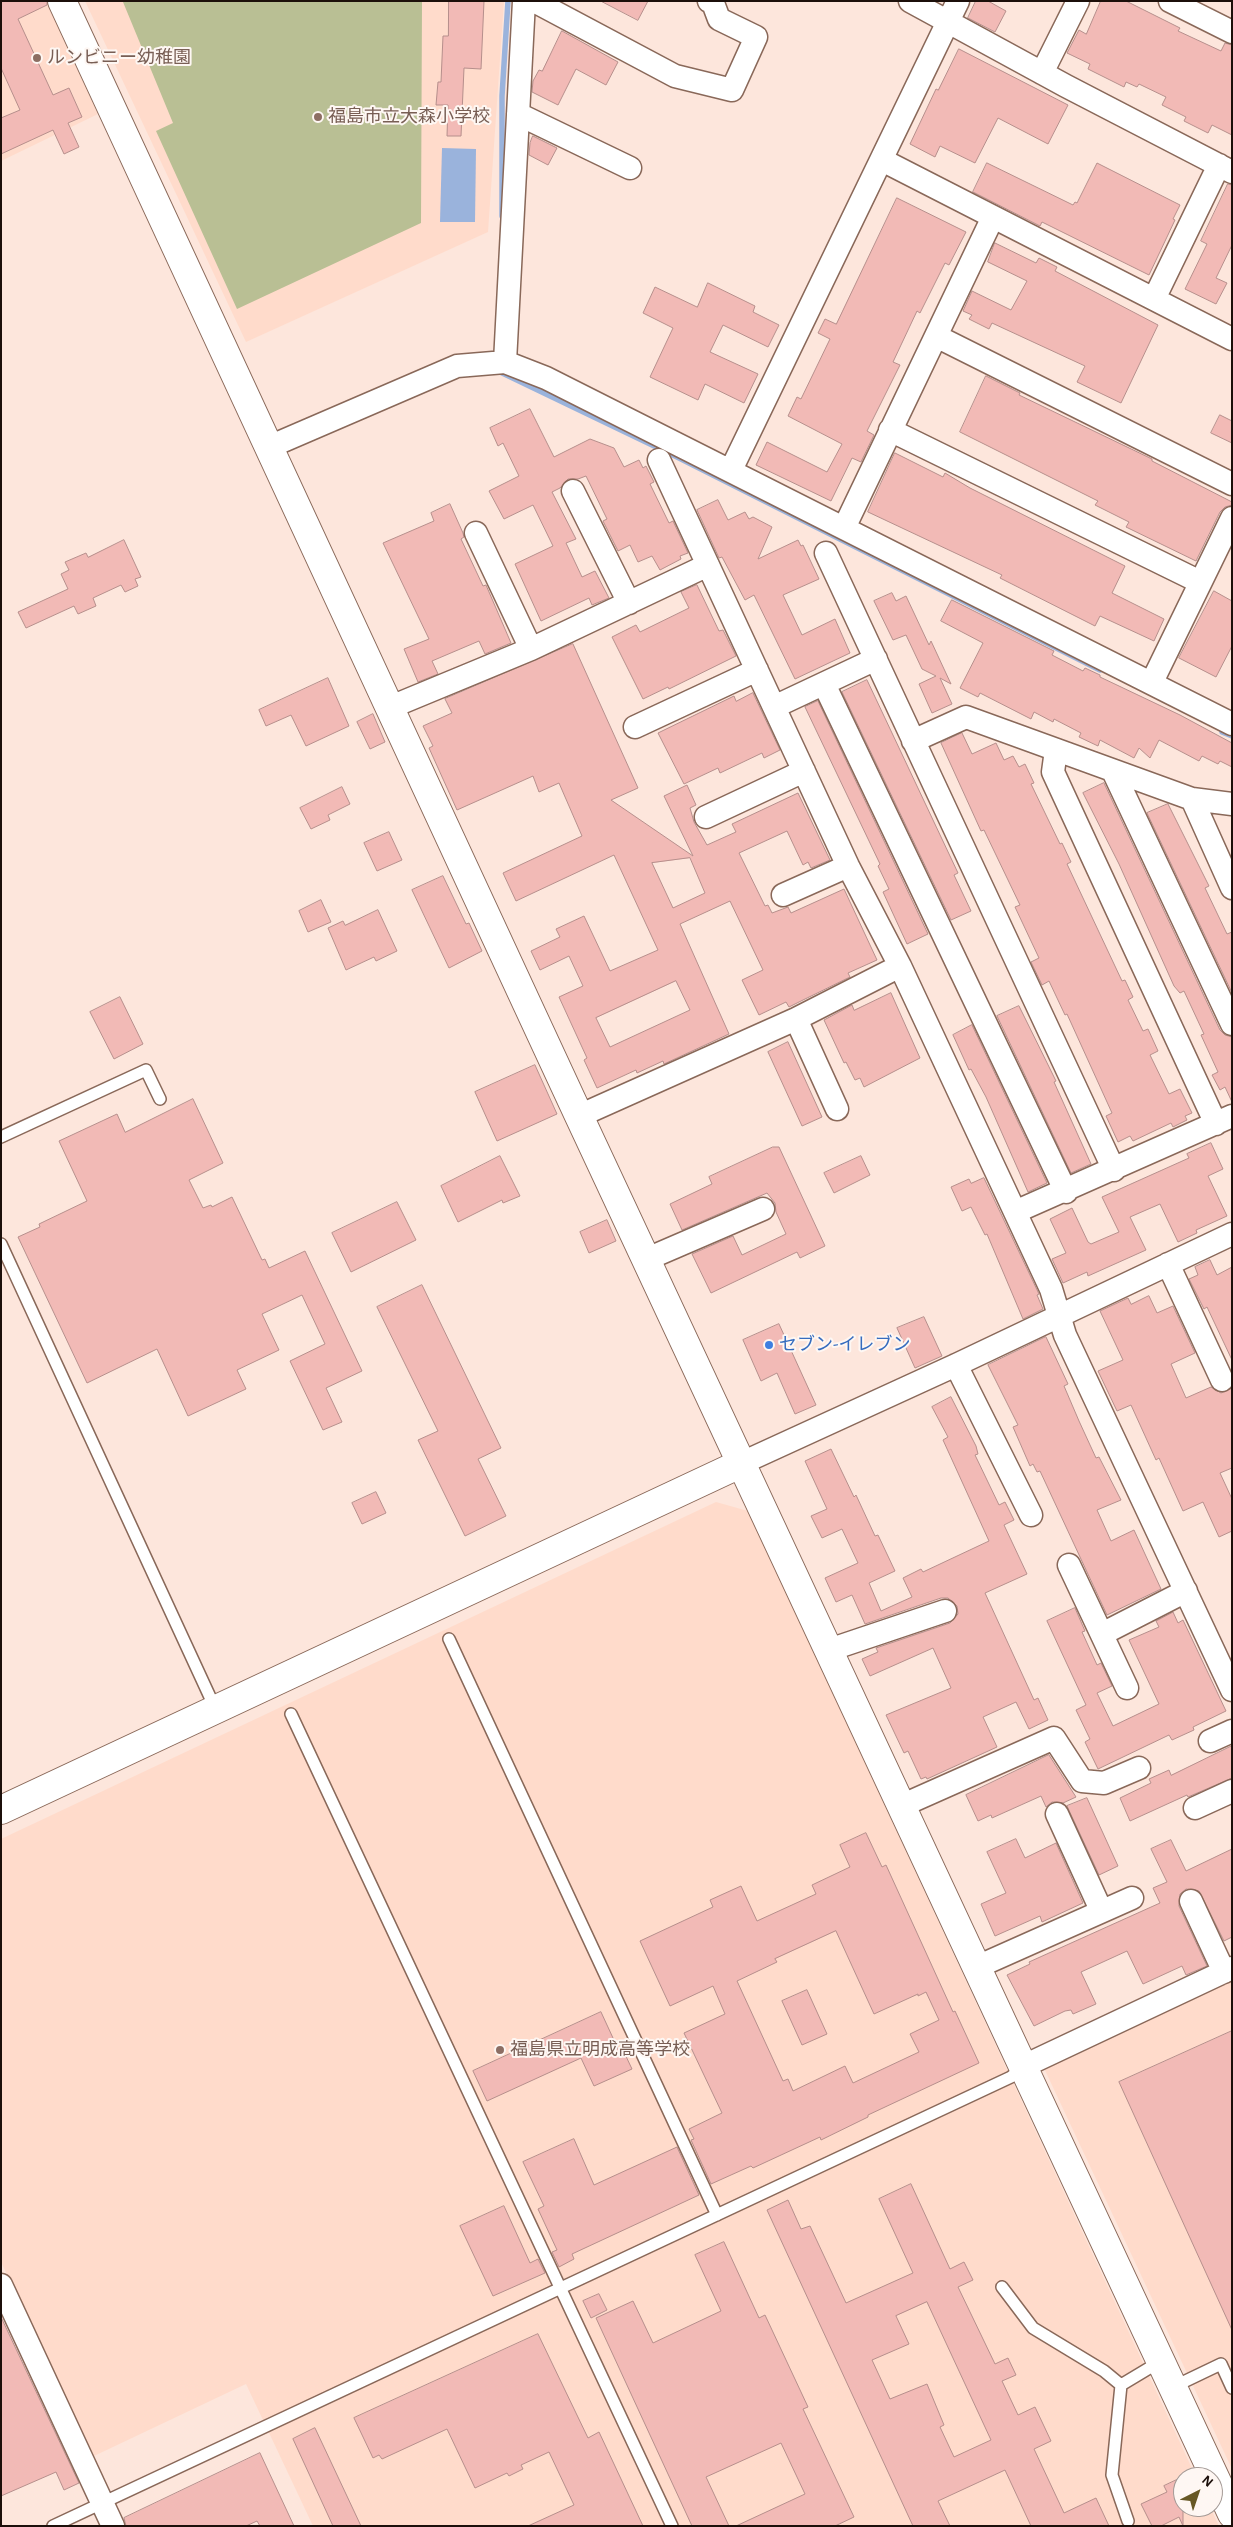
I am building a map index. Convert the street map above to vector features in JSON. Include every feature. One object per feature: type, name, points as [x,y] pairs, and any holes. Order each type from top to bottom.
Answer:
[{"type":"street","points":[[62,1],[579,1116],[1232,2514]]},
{"type":"street","points":[[505,362],[524,1]]},
{"type":"street","points":[[534,1],[675,76],[732,90],[756,37],[719,19],[713,3],[709,1]]},
{"type":"street","points":[[910,1],[1042,73],[1225,168],[1154,299]]},
{"type":"street","points":[[731,470],[958,1]]},
{"type":"street","points":[[1042,73],[1078,1]]},
{"type":"street","points":[[1170,1],[1232,32]]},
{"type":"street","points":[[518,114],[630,168]]},
{"type":"street","points":[[882,160],[1232,339]]},
{"type":"street","points":[[844,528],[993,217]]},
{"type":"street","points":[[936,336],[1232,484]]},
{"type":"street","points":[[269,447],[457,366],[505,362],[546,378],[731,470],[1232,724]]},
{"type":"street","points":[[890,430],[1200,582]]},
{"type":"street","points":[[659,460],[848,866],[900,966],[1052,1290],[1065,1335],[1232,1690]]},
{"type":"street","points":[[573,492],[629,603]]},
{"type":"street","points":[[1152,682],[1232,518]]},
{"type":"street","points":[[476,532],[531,650]]},
{"type":"street","points":[[826,553],[1114,1170]]},
{"type":"street","points":[[391,707],[531,650],[708,566]]},
{"type":"street","points":[[774,708],[876,659]]},
{"type":"street","points":[[635,727],[757,670]]},
{"type":"street","points":[[824,684],[1066,1192]]},
{"type":"street","points":[[913,741],[966,717],[1192,800],[1232,804]]},
{"type":"street","points":[[1015,1212],[1066,1192],[1224,1120],[1053,772],[1056,750]]},
{"type":"street","points":[[706,818],[804,771]]},
{"type":"street","points":[[1113,771],[1232,1024]]},
{"type":"street","points":[[1192,800],[1232,888]]},
{"type":"street","points":[[783,895],[848,866]]},
{"type":"street","points":[[579,1116],[796,1019],[900,966]]},
{"type":"street","points":[[796,1019],[837,1109]]},
{"type":"street","points":[[647,1259],[763,1209]]},
{"type":"street","points":[[1,1810],[742,1463],[956,1365],[1232,1234]]},
{"type":"street","points":[[1168,1264],[1222,1380]]},
{"type":"street","points":[[956,1365],[1031,1515]]},
{"type":"street","points":[[1069,1565],[1127,1688]]},
{"type":"street","points":[[1102,1634],[1186,1591]]},
{"type":"street","points":[[829,1650],[945,1611]]},
{"type":"street","points":[[1210,1741],[1232,1731]]},
{"type":"street","points":[[901,1806],[1054,1738],[1082,1781],[1104,1783],[1139,1768]]},
{"type":"street","points":[[1195,1808],[1232,1792]]},
{"type":"street","points":[[1057,1814],[1101,1910]]},
{"type":"street","points":[[977,1967],[1101,1910],[1132,1898]]},
{"type":"street","points":[[1024,2066],[1228,1970],[1191,1901]]},
{"type":"street","points":[[1,2285],[113,2526]]},
{"type":"lane","points":[[1,1137],[146,1070],[160,1099]]},
{"type":"lane","points":[[1,1244],[216,1710]]},
{"type":"lane","points":[[449,1638],[716,2215]]},
{"type":"lane","points":[[291,1714],[562,2288],[672,2526]]},
{"type":"lane","points":[[53,2526],[1011,2077],[1024,2066]]},
{"type":"lane","points":[[1002,2287],[1033,2328],[1104,2371],[1121,2385]]},
{"type":"lane","points":[[1121,2385],[1161,2361]]},
{"type":"lane","points":[[1173,2387],[1221,2364],[1232,2388]]},
{"type":"lane","points":[[1121,2385],[1112,2475],[1128,2520]]},
{"type":"shaded area","name":"ルンビニー幼稚園","points":[[1,1],[46,1],[98,114],[1,161]]},
{"type":"shaded area","name":"福島市立大森小学校","points":[[85,1],[504,1],[488,232],[246,342]]},
{"type":"shaded area","name":"福島県立明成高等学校","points":[[716,1502],[748,1511],[1191,2467],[1173,2467],[1173,2517],[1215,2517],[1219,2526],[313,2526],[246,2384],[94,2456],[1,2262],[1,1839]]},
{"type":"shaded area","points":[[1232,1978],[1232,2469],[1043,2066]]},
{"type":"green space","name":"福島市立大森小学校","points":[[422,1],[421,223],[237,309],[156,131],[173,123],[123,2]]},
{"type":"water","points":[[442,148],[476,149],[475,222],[440,222]]},
{"type":"building","points":[[1,1],[47,1],[47,5],[18,19],[53,95],[69,88],[82,117],[68,123],[79,147],[64,154],[53,130],[1,154],[1,118],[20,110],[1,68]]},
{"type":"building","points":[[449,1],[484,1],[481,69],[464,68],[461,136],[447,136],[448,105],[436,105],[438,82],[441,82],[443,36],[448,36]]},
{"type":"building","points":[[601,1],[648,1],[638,20]]},
{"type":"building","points":[[976,1],[988,1],[1006,11],[995,32],[968,18]]},
{"type":"building","points":[[1101,1],[1126,1],[1180,28],[1178,31],[1221,51],[1225,43],[1232,45],[1232,135],[1212,125],[1208,133],[1184,121],[1186,117],[1162,105],[1166,97],[1139,84],[1137,87],[1126,82],[1124,87],[1088,69],[1090,64],[1067,53],[1079,30],[1086,34]]},
{"type":"building","points":[[562,31],[618,62],[606,85],[576,69],[558,105],[532,92],[533,81],[539,70],[542,71]]},
{"type":"building","points":[[959,49],[1068,105],[1048,144],[998,118],[975,163],[940,146],[935,157],[910,144],[936,89],[938,90]]},
{"type":"building","points":[[533,136],[557,148],[548,165],[529,155]]},
{"type":"building","points":[[987,163],[1073,205],[1075,202],[1077,203],[1097,163],[1180,205],[1173,219],[1175,220],[1149,275],[1042,222],[1040,226],[973,192]]},
{"type":"building","points":[[1228,184],[1232,185],[1232,245],[1216,278],[1227,283],[1216,304],[1185,289],[1207,244],[1201,241]]},
{"type":"building","points":[[897,198],[966,232],[949,265],[945,263],[920,313],[917,311],[893,362],[900,365],[867,431],[874,435],[861,462],[852,458],[831,501],[756,465],[767,442],[827,472],[842,444],[788,416],[797,397],[801,399],[830,339],[818,333],[825,319],[836,324]]},
{"type":"building","points":[[995,243],[1036,263],[1039,258],[1057,267],[1055,271],[1158,325],[1121,403],[1077,382],[1085,366],[992,323],[989,329],[969,319],[972,315],[963,311],[972,291],[1011,310],[1027,281],[988,262]]},
{"type":"building","points":[[708,283],[755,306],[753,312],[779,325],[768,347],[723,325],[710,352],[758,374],[744,403],[705,384],[698,400],[650,377],[673,328],[643,313],[655,287],[697,307]]},
{"type":"building","points":[[986,376],[1020,393],[1019,395],[1152,459],[1152,461],[1232,502],[1232,505],[1225,507],[1220,512],[1196,561],[1126,527],[1129,522],[1095,505],[1098,501],[960,432]]},
{"type":"building","points":[[530,409],[554,457],[590,439],[614,448],[624,467],[639,460],[643,468],[646,466],[654,482],[650,484],[669,523],[673,521],[688,553],[680,556],[681,559],[660,570],[652,556],[638,562],[630,545],[618,551],[603,521],[607,519],[586,476],[578,479],[568,479],[560,488],[552,492],[576,539],[566,543],[582,577],[595,571],[609,598],[592,605],[589,598],[541,621],[515,564],[553,546],[533,505],[504,519],[489,491],[519,476],[503,443],[498,446],[490,428]]},
{"type":"building","points":[[1220,415],[1232,421],[1232,443],[1211,433]]},
{"type":"building","points":[[895,453],[943,477],[945,473],[970,488],[1125,566],[1112,593],[1164,619],[1154,641],[1100,616],[1095,626],[1000,578],[1002,575],[868,512]]},
{"type":"building","points":[[718,500],[728,520],[745,512],[749,519],[753,517],[772,527],[758,559],[798,540],[801,546],[803,545],[819,579],[783,595],[802,635],[835,619],[850,653],[795,679],[754,595],[745,600],[722,557],[719,558],[697,510]]},
{"type":"building","points":[[450,504],[463,533],[464,537],[461,539],[483,586],[486,585],[511,643],[485,654],[479,641],[432,661],[438,674],[418,682],[404,649],[429,639],[383,543],[434,521],[431,513]]},
{"type":"building","points":[[124,540],[141,577],[135,579],[138,586],[125,592],[121,585],[93,598],[96,606],[78,614],[74,606],[26,628],[18,612],[68,589],[61,574],[69,570],[65,562],[86,553],[88,557]]},
{"type":"building","points":[[697,585],[719,631],[723,630],[736,656],[669,689],[668,687],[643,699],[612,637],[636,625],[640,632],[689,608],[681,592]]},
{"type":"building","points":[[1214,591],[1232,601],[1232,646],[1216,677],[1179,658]]},
{"type":"building","points":[[892,593],[896,601],[906,596],[929,645],[931,641],[951,684],[940,678],[952,704],[932,713],[919,684],[936,676],[922,669],[906,635],[893,640],[874,601]]},
{"type":"building","points":[[952,600],[1054,651],[1052,655],[1083,671],[1085,668],[1100,675],[1100,677],[1180,715],[1232,743],[1232,767],[1220,761],[1218,764],[1202,756],[1199,761],[1159,740],[1150,758],[1139,748],[1134,758],[1100,740],[1098,746],[1079,737],[1081,733],[1054,719],[1053,722],[1034,712],[1031,719],[980,693],[978,697],[960,688],[983,643],[941,621]]},
{"type":"building","points":[[573,644],[638,788],[611,800],[693,856],[664,796],[687,785],[696,805],[690,808],[694,822],[707,845],[736,832],[732,824],[798,793],[830,860],[811,868],[808,862],[803,865],[787,831],[739,853],[765,906],[768,905],[772,913],[788,907],[791,913],[844,889],[877,960],[848,973],[850,977],[789,1007],[786,1002],[759,1015],[742,980],[763,970],[730,901],[680,924],[729,1034],[664,1064],[663,1061],[637,1073],[636,1070],[597,1088],[584,1060],[587,1058],[559,997],[583,986],[569,956],[540,970],[531,951],[560,937],[556,929],[584,916],[610,971],[658,950],[614,855],[516,901],[503,873],[582,836],[559,783],[539,792],[533,776],[457,810],[429,748],[433,746],[423,726],[452,713],[445,699]],"holes":[[[690,858],[705,893],[673,908],[652,863]],[[676,981],[690,1010],[610,1047],[596,1018]]]},
{"type":"building","points":[[328,678],[349,726],[306,746],[291,715],[266,726],[259,710]]},
{"type":"building","points":[[867,680],[958,873],[954,875],[971,911],[951,920],[842,692]]},
{"type":"building","points":[[753,693],[780,750],[764,758],[762,753],[720,773],[718,768],[684,784],[658,733],[734,696],[736,701]]},
{"type":"building","points":[[818,701],[928,934],[907,944],[883,892],[889,889],[878,866],[880,864],[805,707]]},
{"type":"building","points":[[373,714],[385,742],[370,749],[357,722]]},
{"type":"building","points":[[962,733],[972,754],[996,743],[1004,760],[1013,756],[1019,767],[1025,764],[1034,783],[1031,784],[1060,844],[1062,843],[1071,862],[1067,864],[1122,981],[1125,980],[1133,997],[1128,1000],[1143,1031],[1148,1029],[1158,1051],[1150,1055],[1169,1094],[1180,1089],[1192,1113],[1185,1116],[1187,1120],[1173,1127],[1171,1123],[1133,1141],[1130,1136],[1118,1142],[1106,1116],[1112,1113],[1067,1014],[1065,1015],[1049,981],[1042,985],[1031,962],[1039,958],[1015,907],[1020,905],[984,830],[981,831],[941,743]]},
{"type":"building","points":[[1104,783],[1220,1030],[1225,1035],[1232,1037],[1232,1102],[1225,1087],[1220,1090],[1212,1075],[1218,1072],[1201,1035],[1204,1034],[1184,991],[1180,993],[1174,986],[1119,864],[1083,793]]},
{"type":"building","points":[[342,787],[350,804],[328,815],[330,820],[311,829],[300,808]]},
{"type":"building","points":[[1168,804],[1209,886],[1205,888],[1227,934],[1232,932],[1232,993],[1147,813]]},
{"type":"building","points":[[389,832],[402,860],[377,871],[364,843]]},
{"type":"building","points":[[443,876],[466,924],[469,923],[482,951],[449,968],[412,890]]},
{"type":"building","points":[[321,900],[331,922],[308,932],[299,911]]},
{"type":"building","points":[[378,910],[397,951],[376,961],[374,957],[346,970],[328,928],[343,921],[345,925]]},
{"type":"building","points":[[891,993],[920,1058],[864,1087],[860,1078],[855,1080],[846,1062],[844,1063],[824,1020],[852,1005],[854,1010]]},
{"type":"building","points":[[120,997],[143,1044],[114,1059],[90,1012]]},
{"type":"building","points":[[1019,1006],[1056,1081],[1054,1082],[1091,1164],[1071,1173],[997,1016]]},
{"type":"building","points":[[972,1025],[1047,1183],[1028,1192],[986,1097],[971,1069],[969,1070],[953,1035]]},
{"type":"building","points":[[788,1042],[822,1117],[802,1126],[768,1052]]},
{"type":"building","points":[[535,1065],[557,1114],[497,1141],[475,1092]]},
{"type":"building","points":[[193,1099],[223,1163],[189,1180],[203,1208],[211,1205],[212,1207],[232,1197],[262,1260],[265,1259],[269,1268],[305,1251],[362,1371],[326,1388],[342,1422],[323,1430],[290,1361],[325,1344],[302,1295],[262,1314],[279,1350],[237,1370],[246,1389],[188,1416],[157,1349],[87,1383],[18,1237],[40,1227],[39,1224],[87,1201],[59,1141],[117,1114],[125,1132]]},
{"type":"building","points":[[1211,1143],[1223,1169],[1208,1176],[1227,1216],[1196,1230],[1197,1233],[1178,1242],[1160,1204],[1130,1217],[1146,1250],[1088,1276],[1087,1272],[1063,1283],[1052,1259],[1066,1253],[1050,1219],[1072,1208],[1088,1242],[1091,1244],[1119,1232],[1102,1197],[1189,1158],[1187,1154]]},
{"type":"building","points":[[773,1147],[779,1147],[825,1246],[800,1258],[797,1252],[711,1293],[692,1254],[733,1236],[742,1255],[786,1234],[776,1212],[775,1203],[767,1193],[682,1230],[670,1204],[712,1184],[709,1177]]},
{"type":"building","points":[[500,1156],[520,1196],[503,1203],[502,1200],[458,1222],[441,1186]]},
{"type":"building","points":[[861,1156],[870,1175],[834,1193],[824,1173]]},
{"type":"building","points":[[984,1178],[1039,1294],[1037,1295],[1043,1309],[1023,1319],[987,1234],[985,1235],[971,1207],[962,1211],[951,1187],[969,1179],[971,1183]]},
{"type":"building","points":[[397,1202],[416,1240],[351,1272],[332,1233]]},
{"type":"building","points":[[607,1220],[616,1241],[589,1253],[580,1232]]},
{"type":"building","points":[[1210,1260],[1217,1275],[1232,1267],[1232,1360],[1207,1307],[1204,1309],[1189,1279],[1198,1275],[1195,1267]]},
{"type":"building","points":[[422,1285],[501,1448],[478,1459],[506,1516],[465,1536],[418,1440],[438,1431],[377,1307]]},
{"type":"building","points":[[1149,1296],[1157,1313],[1173,1306],[1195,1353],[1171,1364],[1186,1398],[1211,1387],[1221,1393],[1232,1388],[1232,1468],[1220,1473],[1232,1499],[1232,1531],[1219,1537],[1203,1502],[1183,1511],[1159,1458],[1156,1460],[1131,1405],[1117,1411],[1098,1371],[1123,1360],[1100,1311],[1128,1298],[1131,1304]]},
{"type":"building","points":[[924,1317],[942,1356],[915,1368],[897,1328]]},
{"type":"building","points":[[779,1324],[816,1405],[795,1414],[777,1373],[761,1381],[743,1340]]},
{"type":"building","points":[[1046,1337],[1068,1384],[1064,1386],[1096,1458],[1099,1457],[1121,1500],[1097,1510],[1111,1541],[1134,1530],[1161,1589],[1107,1615],[1040,1471],[1037,1472],[1033,1464],[1030,1466],[1013,1427],[1018,1425],[988,1365]]},
{"type":"building","points":[[951,1397],[976,1446],[978,1454],[975,1455],[999,1505],[1005,1502],[1014,1520],[1004,1525],[1027,1574],[985,1593],[1034,1700],[1038,1698],[1048,1720],[1029,1729],[1016,1702],[983,1717],[997,1747],[927,1779],[926,1777],[921,1779],[908,1751],[904,1753],[886,1715],[951,1688],[933,1648],[870,1676],[862,1659],[878,1652],[876,1648],[950,1623],[958,1614],[957,1606],[948,1598],[941,1598],[865,1624],[852,1595],[836,1602],[825,1578],[858,1563],[842,1529],[822,1538],[811,1516],[827,1509],[805,1461],[831,1449],[854,1497],[856,1495],[875,1536],[878,1535],[895,1571],[869,1583],[881,1611],[912,1597],[903,1578],[921,1569],[923,1572],[989,1541],[943,1440],[948,1437],[932,1407]]},
{"type":"building","points":[[376,1492],[386,1513],[362,1524],[352,1503]]},
{"type":"building","points":[[1075,1608],[1085,1631],[1082,1632],[1097,1665],[1101,1663],[1112,1686],[1097,1693],[1113,1726],[1159,1704],[1129,1640],[1159,1627],[1156,1621],[1173,1612],[1178,1623],[1183,1620],[1226,1711],[1193,1727],[1194,1730],[1172,1740],[1169,1735],[1098,1769],[1085,1742],[1090,1739],[1076,1710],[1086,1705],[1047,1621]]},
{"type":"building","points":[[1232,1746],[1232,1778],[1188,1797],[1187,1795],[1130,1821],[1120,1798],[1151,1783],[1149,1779],[1169,1770],[1171,1775]]},
{"type":"building","points":[[1049,1755],[1076,1797],[1063,1803],[1052,1802],[1046,1807],[1041,1796],[992,1818],[991,1815],[978,1821],[966,1795]]},
{"type":"building","points":[[1087,1798],[1118,1866],[1099,1875],[1067,1806]]},
{"type":"building","points":[[866,1833],[882,1867],[886,1865],[953,2012],[955,2011],[979,2063],[868,2115],[868,2117],[821,2140],[820,2137],[753,2168],[751,2166],[711,2184],[691,2140],[694,2139],[689,2129],[722,2113],[684,2033],[725,2014],[713,1986],[670,2006],[640,1941],[713,1907],[710,1900],[741,1886],[757,1921],[816,1894],[812,1885],[850,1867],[840,1845]],"holes":[[[836,1931],[874,2014],[926,1992],[939,2020],[910,2034],[919,2052],[853,2083],[845,2066],[793,2091],[788,2079],[783,2081],[737,1981],[777,1962],[775,1959]]]},
{"type":"building","points":[[1016,1839],[1025,1858],[1056,1843],[1083,1903],[1042,1922],[1040,1916],[995,1936],[981,1904],[1006,1893],[987,1852]]},
{"type":"building","points":[[1171,1840],[1186,1871],[1232,1849],[1232,1937],[1224,1941],[1199,1891],[1186,1889],[1180,1894],[1179,1906],[1207,1966],[1186,1975],[1182,1966],[1143,1984],[1127,1951],[1081,1972],[1096,2004],[1073,2014],[1071,2010],[1065,2011],[1034,2026],[1007,1975],[1030,1964],[1029,1962],[1160,1903],[1153,1888],[1167,1882],[1151,1849]]},
{"type":"building","points":[[807,1990],[827,2034],[802,2045],[782,2001]]},
{"type":"building","points":[[601,2012],[619,2051],[623,2050],[632,2069],[594,2086],[581,2058],[487,2101],[473,2071]]},
{"type":"building","points":[[1232,2031],[1232,2330],[1119,2082]]},
{"type":"building","points":[[574,2139],[594,2185],[677,2147],[699,2195],[572,2254],[574,2259],[559,2267],[552,2252],[557,2250],[538,2209],[544,2206],[523,2162]]},
{"type":"building","points":[[911,2184],[950,2269],[964,2262],[973,2280],[958,2287],[995,2364],[1008,2358],[1016,2375],[1002,2381],[1018,2415],[1035,2407],[1051,2441],[1034,2449],[1064,2513],[1096,2498],[1109,2526],[1031,2526],[1005,2470],[938,2501],[950,2526],[913,2526],[767,2210],[788,2200],[801,2229],[810,2226],[846,2303],[913,2273],[879,2199]],"holes":[[[927,2302],[991,2440],[954,2457],[940,2427],[944,2425],[927,2384],[890,2399],[872,2360],[909,2344],[896,2316]]]},
{"type":"building","points":[[504,2206],[530,2263],[538,2259],[545,2273],[493,2296],[460,2226]]},
{"type":"building","points":[[724,2242],[759,2318],[765,2315],[808,2407],[803,2409],[854,2517],[835,2526],[736,2526],[805,2494],[781,2443],[706,2477],[729,2526],[692,2526],[596,2318],[633,2301],[653,2343],[721,2311],[695,2255]]},
{"type":"building","points":[[599,2294],[607,2310],[591,2318],[583,2301]]},
{"type":"building","points":[[1,2317],[79,2483],[64,2490],[56,2472],[1,2496]]},
{"type":"building","points":[[538,2334],[588,2438],[599,2432],[643,2526],[528,2526],[574,2505],[549,2452],[521,2465],[523,2469],[509,2476],[507,2473],[475,2488],[447,2429],[382,2459],[379,2455],[373,2458],[354,2418]]},
{"type":"building","points":[[315,2428],[361,2526],[333,2526],[293,2439]]},
{"type":"building","points":[[260,2453],[294,2526],[260,2526],[257,2521],[246,2526],[126,2526],[124,2518]]},
{"type":"building","points":[[1173,2482],[1173,2517],[1179,2517],[1161,2526],[1152,2526],[1141,2504],[1167,2492],[1164,2486]]},
{"type":"building","points":[[1179,2517],[1183,2517],[1183,2526]]},
{"type":"waterway","points":[[502,216],[502,96],[508,1]]},
{"type":"waterway","points":[[496,370],[675,456],[1100,670]]},
{"type":"waterway","points":[[1222,732],[1232,736]]},
{"type":"place","name":"ルンビニー幼稚園","points":[[37,58]]},
{"type":"place","name":"福島市立大森小学校","points":[[318,117]]},
{"type":"place","name":"セブン-イレブン","points":[[769,1345]]},
{"type":"place","name":"福島県立明成高等学校","points":[[500,2050]]}]
